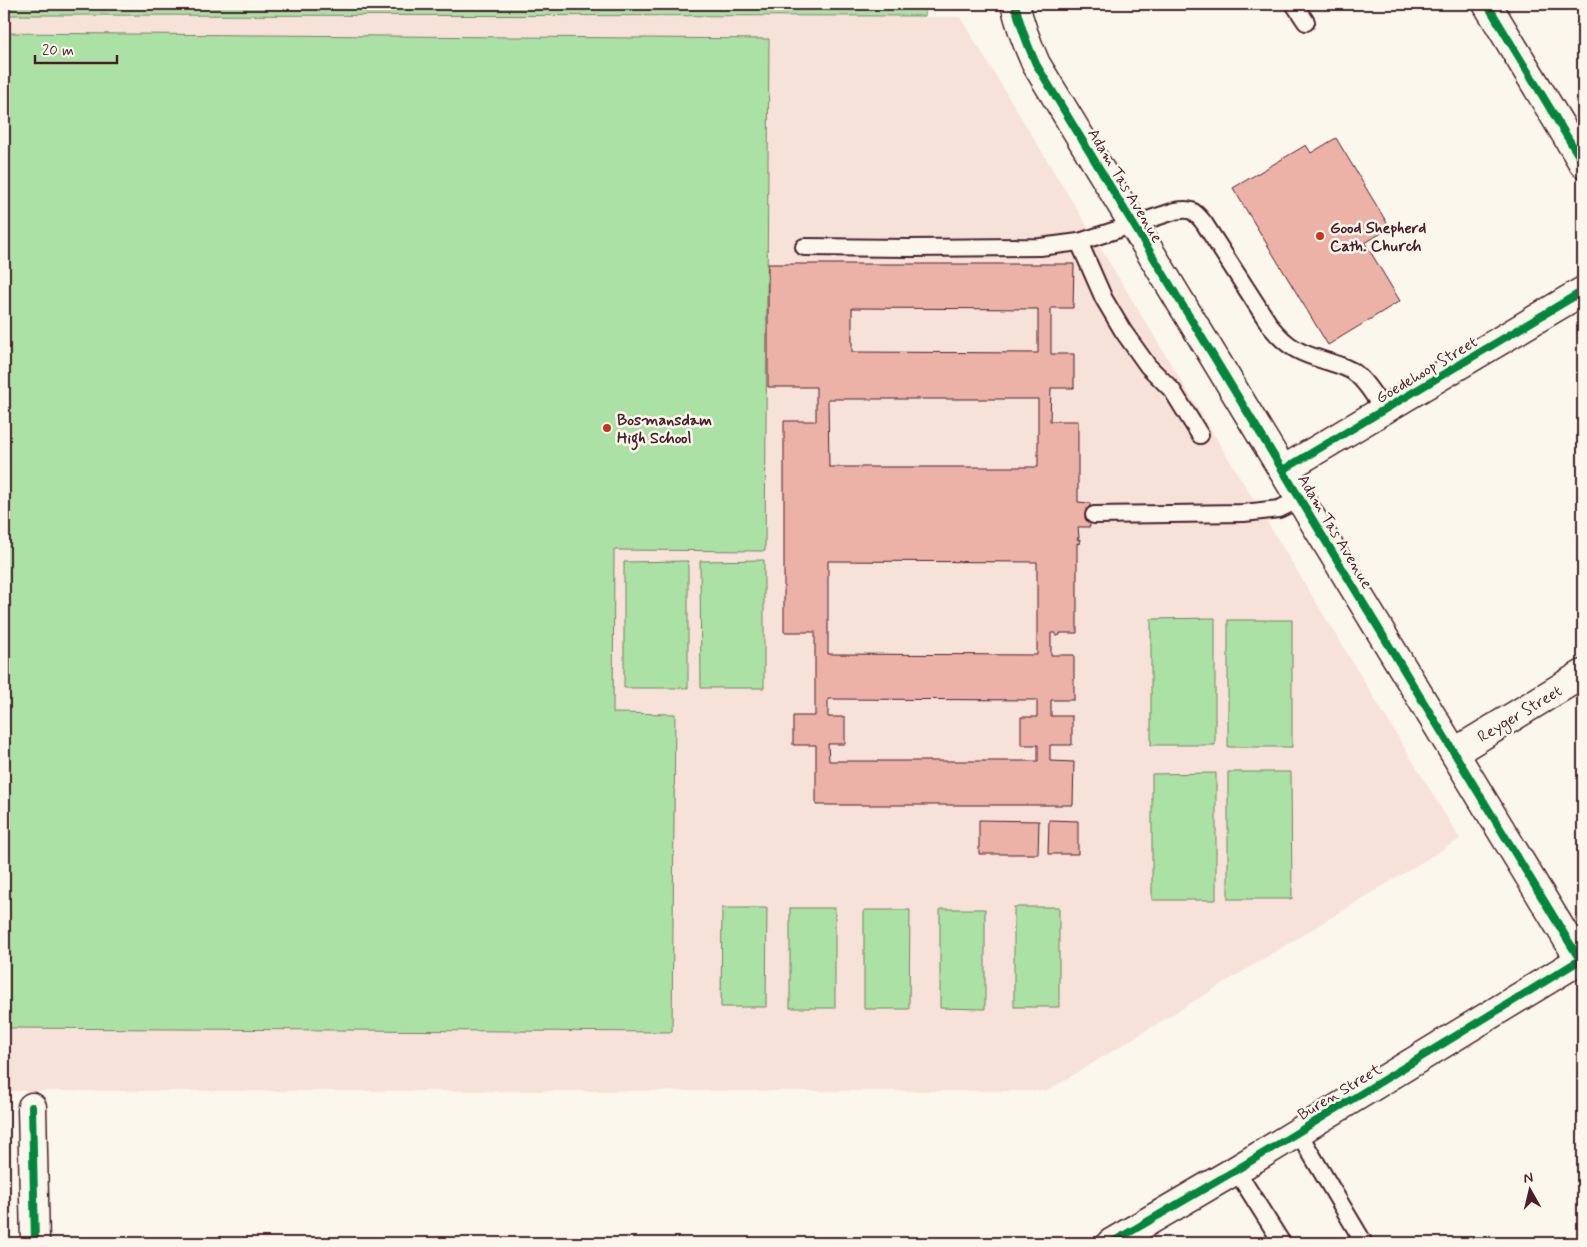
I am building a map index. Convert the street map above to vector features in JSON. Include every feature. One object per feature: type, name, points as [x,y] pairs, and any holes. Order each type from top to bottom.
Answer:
[{"type":"street","name":"Adam Tas Avenue","points":[[1015,4],[1020,24],[1036,64],[1582,962]]},
{"type":"street","points":[[1487,4],[1583,163]]},
{"type":"street","name":"Goedehoop Street","points":[[1283,470],[1583,291]]},
{"type":"street","name":"Reyger Street","points":[[1455,752],[1583,674]]},
{"type":"street","name":"Buren Street","points":[[1111,1243],[1582,962]]},
{"type":"street","points":[[32,1107],[35,1243]]},
{"type":"lane","points":[[1294,4],[1306,22]]},
{"type":"lane","points":[[804,247],[1040,247],[1079,242],[1175,211],[1193,211],[1204,223],[1271,327],[1282,340],[1305,354],[1337,364],[1354,372],[1383,410]]},
{"type":"lane","points":[[1079,242],[1104,299],[1123,331],[1148,366],[1172,390],[1200,435]]},
{"type":"lane","points":[[1094,515],[1244,513],[1279,508],[1300,499]]},
{"type":"lane","points":[[1298,1132],[1364,1243]]},
{"type":"lane","points":[[1236,1170],[1282,1243]]},
{"type":"shaded area","name":"Bosmansdam High School","points":[[4,15],[960,17],[1460,839],[1047,1091],[4,1091]]},
{"type":"green space","points":[[4,4],[927,4],[925,16],[4,15]]},
{"type":"green space","points":[[4,33],[769,39],[765,551],[614,550],[613,713],[675,714],[672,1032],[4,1028]]},
{"type":"green space","points":[[764,560],[764,688],[701,688],[700,561]]},
{"type":"green space","points":[[688,561],[688,688],[624,688],[624,562]]},
{"type":"green space","points":[[1215,618],[1215,745],[1151,745],[1151,619]]},
{"type":"green space","points":[[1228,620],[1292,620],[1292,747],[1228,747]]},
{"type":"green space","points":[[1228,772],[1291,772],[1292,899],[1228,899]]},
{"type":"green space","points":[[1216,773],[1216,900],[1152,900],[1152,774]]},
{"type":"green space","points":[[1014,907],[1059,907],[1059,1007],[1014,1007]]},
{"type":"green space","points":[[722,908],[767,908],[766,1007],[721,1007]]},
{"type":"green space","points":[[790,908],[835,908],[835,1008],[790,1008]]},
{"type":"green space","points":[[940,909],[985,909],[985,1009],[940,1008]]},
{"type":"green space","points":[[864,910],[910,910],[909,1009],[864,1009]]},
{"type":"building","name":"Good Shepherd Cath. Church","points":[[1336,138],[1390,228],[1365,243],[1400,301],[1328,345],[1233,188],[1306,145],[1311,153]]},
{"type":"building","points":[[768,264],[1074,264],[1073,308],[1051,308],[1051,354],[1074,354],[1074,388],[1051,388],[1050,421],[1078,421],[1078,502],[1090,503],[1090,527],[1078,527],[1079,538],[1077,538],[1078,540],[1080,539],[1079,544],[1077,543],[1077,633],[1060,633],[1060,635],[1056,636],[1056,633],[1051,633],[1051,655],[1074,655],[1074,700],[1051,700],[1051,716],[1072,716],[1072,745],[1050,745],[1050,761],[1074,762],[1073,805],[816,805],[816,745],[793,745],[793,716],[815,716],[815,632],[784,632],[784,421],[816,421],[816,387],[768,387]],"holes":[[[852,308],[1038,309],[1038,353],[852,352]],[[828,399],[1038,399],[1038,467],[829,467]],[[828,561],[1037,562],[1037,655],[828,654]],[[828,699],[1037,700],[1037,717],[1021,717],[1021,745],[1038,745],[1038,761],[829,761],[828,744],[845,744],[845,717],[828,717]]]},
{"type":"building","points":[[979,820],[1039,821],[1038,854],[979,854]]},
{"type":"building","points":[[1049,820],[1078,821],[1078,854],[1048,854]]},
{"type":"cycle path","points":[[1015,4],[1036,64],[1583,965]]},
{"type":"cycle path","points":[[1487,4],[1583,163]]},
{"type":"cycle path","points":[[1283,470],[1583,291]]},
{"type":"cycle path","points":[[1111,1243],[1236,1170],[1580,960]]},
{"type":"cycle path","points":[[32,1107],[35,1243]]},
{"type":"place","name":"Good Shepherd Cath. Church","points":[[1320,236]]},
{"type":"place","name":"Bosmansdam High School","points":[[607,428]]}]
